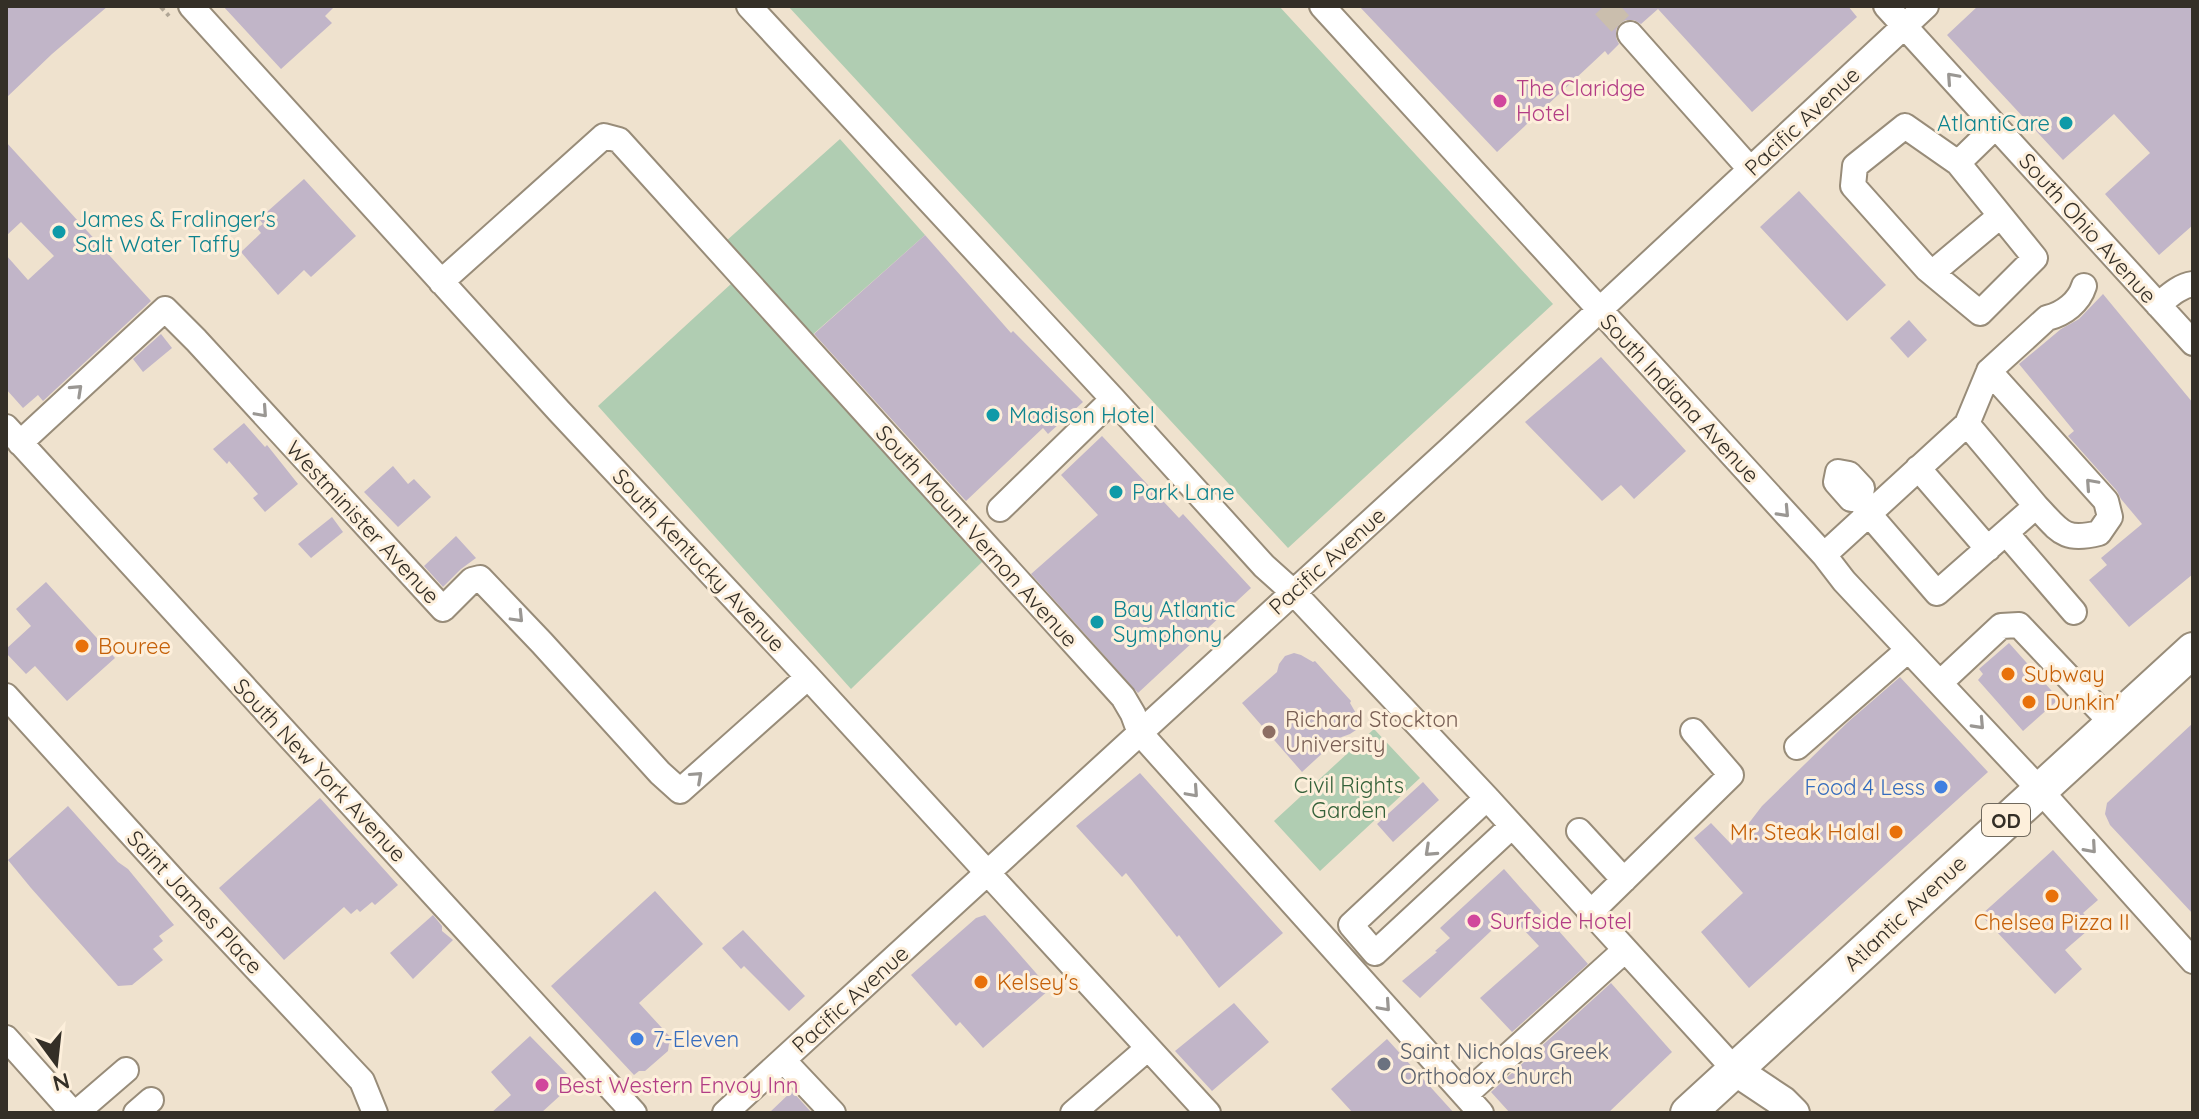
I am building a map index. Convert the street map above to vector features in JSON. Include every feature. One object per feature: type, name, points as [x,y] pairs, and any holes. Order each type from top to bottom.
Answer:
[{"type":"highway","name":"Atlantic Avenue","points":[[1688,1113],[2193,650]]},
{"type":"main road","points":[[1735,1070],[1768,1113]]},
{"type":"main road","points":[[1735,1070],[1783,1102],[1794,1113]]},
{"type":"street","name":"South Kentucky Avenue","points":[[191,6],[441,282],[1208,1113]]},
{"type":"street","points":[[749,6],[1264,566],[1293,592],[1487,798],[1735,1070]]},
{"type":"street","name":"South Indiana Avenue","points":[[1322,6],[2193,961]]},
{"type":"street","name":"South Ohio Avenue","points":[[1886,6],[2158,305],[2188,327]]},
{"type":"street","name":"Pacific Avenue","points":[[725,1113],[1926,6]]},
{"type":"street","points":[[1630,34],[1750,169]]},
{"type":"street","points":[[1905,126],[1958,163],[2035,258],[1980,313],[1932,273],[1853,186],[1855,166],[1905,126]]},
{"type":"street","points":[[1958,163],[1996,126]]},
{"type":"street","name":"South Mount Vernon Avenue","points":[[441,282],[604,136],[619,140],[1123,697],[1140,733],[1473,1104]]},
{"type":"street","points":[[1932,273],[2000,216]]},
{"type":"street","points":[[1824,555],[1864,506],[1918,468],[1967,424],[1989,371],[2047,318],[2058,315],[2080,297],[2084,286],[2117,259]]},
{"type":"street","points":[[2158,305],[2172,293],[2193,284]]},
{"type":"street","name":"Westminister Avenue","points":[[13,435],[165,309],[443,609],[472,580],[488,570],[542,643],[680,791],[808,677]]},
{"type":"street","points":[[1967,424],[2062,534],[2080,538],[2099,533],[2110,517],[2106,501],[1989,371]]},
{"type":"street","points":[[1000,509],[1113,399]]},
{"type":"street","name":"South New York Avenue","points":[[13,435],[634,1113]]},
{"type":"street","points":[[1918,468],[2074,612]]},
{"type":"street","points":[[1864,506],[1937,593],[2036,506]]},
{"type":"street","points":[[1941,682],[2001,626],[2019,625],[2112,723]]},
{"type":"street","points":[[1797,747],[1908,650]]},
{"type":"street","name":"Saint James Place","points":[[6,696],[362,1081],[375,1113]]},
{"type":"street","points":[[1590,913],[1731,775],[1693,731]]},
{"type":"street","points":[[1329,944],[1487,798]]},
{"type":"street","points":[[1354,972],[1512,826]]},
{"type":"street","points":[[1579,831],[1624,880]]},
{"type":"street","points":[[1351,925],[1375,953]]},
{"type":"street","points":[[1473,1104],[1625,950]]},
{"type":"street","points":[[6,1038],[74,1113],[126,1070]]},
{"type":"street","points":[[1073,1113],[1147,1049]]},
{"type":"street","points":[[783,1060],[833,1113]]},
{"type":"green space","points":[[788,6],[1279,6],[1553,304],[1288,548]]},
{"type":"green space","points":[[840,139],[925,235],[810,337],[725,242]]},
{"type":"green space","points":[[732,283],[983,561],[851,689],[598,406]]},
{"type":"green space","name":"Civil Rights Garden","points":[[1374,729],[1420,778],[1320,871],[1274,821]]},
{"type":"building","points":[[6,6],[108,6],[6,98]]},
{"type":"building","points":[[223,6],[335,6],[325,16],[332,23],[281,69]]},
{"type":"building","points":[[1359,6],[1848,6],[1857,17],[1752,112],[1658,9],[1641,24],[1626,20],[1616,30],[1619,44],[1608,55],[1605,51],[1497,152]]},
{"type":"building","name":"AtlantiCare","points":[[1978,6],[2193,6],[2193,225],[2159,255],[2105,194],[2150,153],[2114,114],[2063,160],[1947,35]]},
{"type":"building","points":[[6,142],[151,301],[43,401],[38,395],[23,408],[6,389],[6,255],[28,280],[54,256],[21,222],[6,236]]},
{"type":"building","points":[[304,179],[356,236],[311,277],[304,270],[278,295],[241,252],[261,233],[257,228],[263,224],[259,219]]},
{"type":"building","points":[[1799,191],[1886,285],[1847,321],[1760,227]]},
{"type":"building","points":[[925,235],[1011,333],[1013,331],[1083,402],[1048,434],[1043,428],[966,501],[814,334]]},
{"type":"building","points":[[2103,294],[2193,403],[2193,574],[2129,627],[2089,580],[2107,565],[2101,558],[2142,524],[2068,436],[2074,431],[2019,364],[2061,329],[2079,319]]},
{"type":"building","points":[[1909,320],[1927,340],[1908,358],[1890,338]]},
{"type":"building","points":[[161,334],[172,348],[143,372],[133,359]]},
{"type":"building","points":[[1601,357],[1686,451],[1634,499],[1621,485],[1602,501],[1525,422]]},
{"type":"building","points":[[244,423],[265,447],[267,445],[298,484],[265,512],[253,498],[258,494],[229,461],[227,464],[213,449]]},
{"type":"building","points":[[1102,436],[1179,518],[1183,514],[1251,588],[1138,693],[1031,574],[1098,515],[1061,475]]},
{"type":"building","points":[[393,466],[408,484],[414,479],[431,497],[398,527],[364,492]]},
{"type":"building","points":[[332,517],[343,532],[311,558],[298,544]]},
{"type":"building","points":[[456,536],[476,558],[443,587],[424,566]]},
{"type":"building","points":[[46,582],[115,658],[67,701],[35,666],[26,674],[6,653],[6,649],[31,626],[16,609]]},
{"type":"building","points":[[2009,643],[2059,699],[2023,731],[1978,680],[1983,674],[1979,669]]},
{"type":"building","points":[[1294,653],[1315,661],[1351,701],[1358,723],[1356,730],[1339,738],[1302,772],[1242,703],[1277,672],[1285,656]]},
{"type":"building","points":[[1900,677],[1988,772],[1749,988],[1701,932],[1743,893],[1694,838],[1711,823],[1732,845],[1762,806],[1848,722]]},
{"type":"building","points":[[2193,723],[2193,914],[2110,825],[2105,814],[2107,803]]},
{"type":"building","points":[[1140,773],[1283,933],[1219,988],[1126,873],[1122,877],[1076,826]]},
{"type":"building","points":[[1423,782],[1439,800],[1393,842],[1377,824]]},
{"type":"building","points":[[320,798],[398,885],[375,905],[372,902],[360,912],[357,909],[351,914],[344,907],[284,960],[219,888]]},
{"type":"building","points":[[68,806],[118,862],[128,869],[174,925],[159,936],[163,941],[153,949],[163,960],[132,985],[118,986],[8,860]]},
{"type":"building","points":[[2053,850],[2098,900],[2083,913],[2094,925],[2065,950],[2082,969],[2055,994],[1981,915]]},
{"type":"building","points":[[1504,869],[1588,964],[1512,1032],[1480,998],[1539,946],[1509,914],[1420,998],[1402,981],[1450,938],[1440,928]]},
{"type":"building","points":[[655,891],[703,944],[639,1003],[673,1040],[668,1051],[645,1071],[634,1075],[551,986]]},
{"type":"building","points":[[433,915],[442,926],[442,931],[453,940],[413,979],[390,953]]},
{"type":"building","name":"Kelsey's","points":[[985,915],[1050,989],[983,1048],[960,1022],[956,1026],[911,975],[976,918]]},
{"type":"building","points":[[743,930],[805,996],[789,1011],[722,948]]},
{"type":"building","points":[[1611,983],[1672,1052],[1608,1113],[1510,1113],[1491,1092]]},
{"type":"building","points":[[1234,1003],[1269,1042],[1212,1091],[1175,1051]]},
{"type":"building","name":"Best Western Envoy Inn","points":[[530,1036],[575,1082],[541,1113],[491,1113],[511,1095],[491,1072]]},
{"type":"building","name":"Saint Nicholas Greek Orthodox Church","points":[[1387,1039],[1454,1113],[1353,1113],[1331,1089]]},
{"type":"building","points":[[792,1091],[812,1113],[769,1113]]},
{"type":"tunnel","points":[[1604,6],[1630,34]]},
{"type":"place","name":"The Claridge Hotel","points":[[1500,101]]},
{"type":"place","name":"AtlantiCare","points":[[2066,123]]},
{"type":"place","name":"James & Fralinger's Salt Water Taffy","points":[[59,232]]},
{"type":"place","name":"Madison Hotel","points":[[993,415]]},
{"type":"place","name":"Park Lane","points":[[1116,492]]},
{"type":"place","name":"Bay Atlantic Symphony","points":[[1097,622]]},
{"type":"place","name":"Bouree","points":[[82,646]]},
{"type":"place","name":"Subway","points":[[2008,674]]},
{"type":"place","name":"Dunkin'","points":[[2029,702]]},
{"type":"place","name":"Richard Stockton University","points":[[1269,732]]},
{"type":"place","name":"Food 4 Less","points":[[1941,787]]},
{"type":"place","name":"Mr. Steak Halal","points":[[1896,832]]},
{"type":"place","name":"Chelsea Pizza II","points":[[2052,896]]},
{"type":"place","name":"Surfside Hotel","points":[[1474,921]]},
{"type":"place","name":"Kelsey's","points":[[981,982]]},
{"type":"place","name":"7-Eleven","points":[[637,1039]]},
{"type":"place","name":"Saint Nicholas Greek Orthodox Church","points":[[1384,1064]]},
{"type":"place","name":"Best Western Envoy Inn","points":[[542,1085]]}]
